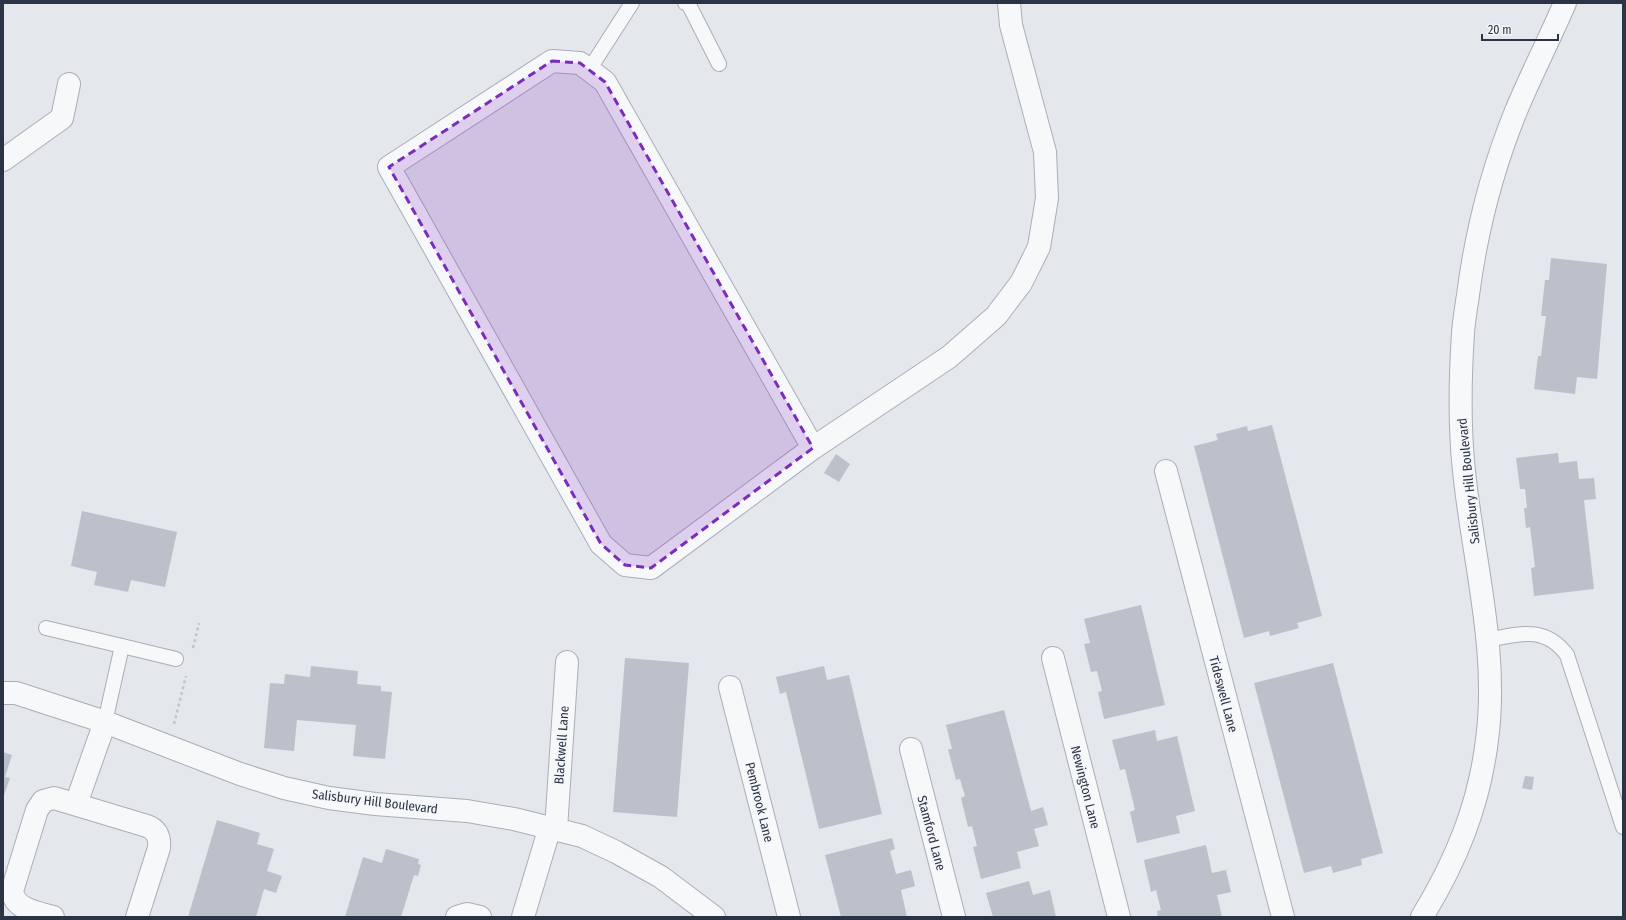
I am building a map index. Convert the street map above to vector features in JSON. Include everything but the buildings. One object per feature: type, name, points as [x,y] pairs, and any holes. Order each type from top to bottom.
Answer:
[{"type":"street","points":[[812,448],[605,82],[580,62],[552,61],[389,167],[601,544],[625,565],[651,568],[812,448],[949,357],[996,316],[1021,283],[1039,247],[1047,198],[1045,152],[1011,25],[1009,3]]},
{"type":"street","name":"Salisbury Hill Boulevard","points":[[1422,917],[1443,882],[1464,837],[1478,789],[1488,740],[1490,690],[1488,640],[1464,470],[1460,406],[1463,331],[1473,256],[1491,183],[1516,112],[1564,3]]},
{"type":"street","name":"Salisbury Hill Boulevard","points":[[1547,44],[1576,3]]},
{"type":"street","points":[[3,160],[62,118],[69,84]]},
{"type":"street","name":"Tideswell Lane","points":[[1166,471],[1283,917]]},
{"type":"street","name":"Newington Lane","points":[[1053,658],[1119,917]]},
{"type":"street","name":"Blackwell Lane","points":[[523,917],[553,828],[567,662]]},
{"type":"street","name":"Pembrook Lane","points":[[730,687],[789,917]]},
{"type":"street","name":"Salisbury Hill Boulevard","points":[[3,693],[16,693],[105,722],[240,774],[306,793],[375,804],[467,811],[514,819],[582,836],[616,852],[661,877],[714,917]]},
{"type":"street","points":[[76,804],[105,722]]},
{"type":"street","name":"Stamford Lane","points":[[911,750],[954,917]]},
{"type":"street","points":[[53,917],[20,906],[13,897],[13,886],[39,805],[48,799],[54,798],[147,826],[152,828],[159,837],[159,848],[138,917]]},
{"type":"street","points":[[457,917],[467,914],[480,917]]},
{"type":"lane","points":[[685,3],[689,5],[720,64]]},
{"type":"lane","points":[[589,70],[633,4]]},
{"type":"lane","points":[[46,628],[176,659]]},
{"type":"lane","points":[[1488,640],[1513,636],[1538,635],[1554,640],[1567,655],[1623,828]]},
{"type":"lane","points":[[105,722],[122,646]]},
{"type":"path","points":[[172,731],[182,696]]},
{"type":"highlighted area","points":[[552,61],[580,63],[605,82],[813,448],[651,568],[625,565],[601,544],[389,167]]}]
